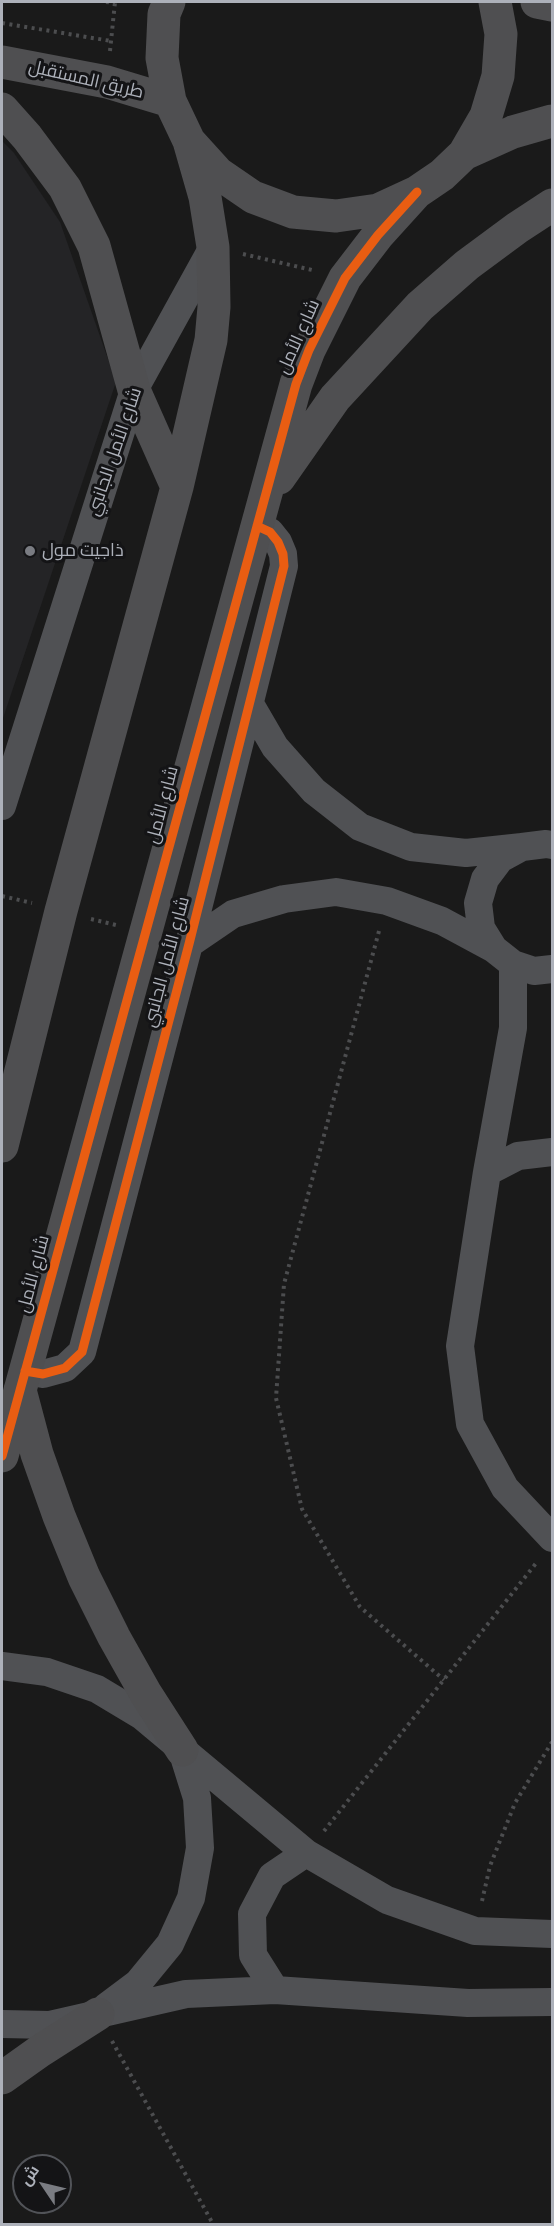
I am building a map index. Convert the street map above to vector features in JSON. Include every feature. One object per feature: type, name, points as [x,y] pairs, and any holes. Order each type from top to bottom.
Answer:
[{"type":"main road","points":[[2,1146],[61,911],[177,487],[211,340],[214,307],[213,248],[205,197],[189,141],[170,101],[162,58],[164,14],[169,2]]},
{"type":"main road","points":[[189,141],[218,173],[244,191],[253,197],[293,212],[336,216],[378,210],[417,192],[442,175],[464,154],[486,116],[498,76],[501,34],[495,2]]},
{"type":"main road","points":[[537,2],[552,5]]},
{"type":"main road","name":"طريق المستقبل","points":[[2,62],[107,82],[170,101]]},
{"type":"main road","points":[[2,109],[27,136],[65,189],[94,246],[134,390],[177,487]]},
{"type":"main road","points":[[464,154],[513,132],[552,121]]},
{"type":"main road","name":"شارع الأمل","points":[[2,1456],[296,384],[309,350],[345,278],[378,235],[417,192]]},
{"type":"main road","points":[[260,514],[298,449],[335,398],[420,306],[467,265],[517,228],[552,206]]},
{"type":"main road","points":[[22,1381],[37,1454],[84,1577],[135,1675],[182,1750]]},
{"type":"main road","points":[[2,2078],[98,2014]]},
{"type":"street","name":"شارع الأمل الجانبي","points":[[2,806],[134,390],[213,248]]},
{"type":"street","name":"شارع الأمل الجانبي","points":[[22,1381],[65,1368],[82,1352],[189,944],[284,566],[283,554],[278,542],[260,514]]},
{"type":"street","points":[[250,704],[275,747],[314,791],[360,827],[411,847],[466,853],[543,843]]},
{"type":"street","points":[[543,843],[500,859],[485,879],[478,903],[481,928],[503,957],[513,1028],[487,1172],[460,1346],[470,1424],[505,1488],[545,1549]]},
{"type":"street","points":[[189,944],[233,914],[284,899],[336,892],[387,901],[442,921],[503,957],[534,970],[552,969]]},
{"type":"street","points":[[487,1172],[518,1156],[552,1152]]},
{"type":"street","points":[[2,1665],[47,1672],[97,1689],[141,1716],[306,1853],[387,1900],[475,1931],[552,1934]]},
{"type":"street","points":[[98,2014],[138,1983],[170,1944],[190,1898],[200,1848],[198,1808],[182,1750]]},
{"type":"street","points":[[275,1990],[253,1955],[252,1914],[272,1876],[306,1853]]},
{"type":"street","points":[[2,2024],[50,2025],[186,1994],[275,1990],[468,2003],[552,2002]]},
{"type":"path","points":[[106,2],[115,2],[107,82]]},
{"type":"path","points":[[2,23],[111,41]]},
{"type":"path","points":[[213,248],[345,278]]},
{"type":"path","points":[[2,896],[145,933]]},
{"type":"path","points":[[387,901],[284,1284],[276,1398],[302,1509],[325,1548],[360,1606],[444,1680]]},
{"type":"path","points":[[306,1853],[545,1549]]},
{"type":"path","points":[[475,1931],[490,1866],[515,1803],[552,1745]]},
{"type":"path","points":[[98,2014],[213,2224]]},
{"type":"shaded area","name":"ذاجيت مول","points":[[2,141],[14,153],[60,222],[116,382],[2,721]]},
{"type":"cycle path","points":[[2,1456],[296,384],[309,350],[345,278],[378,235],[417,192]]},
{"type":"cycle path","points":[[25,1371],[43,1374],[65,1368],[82,1352],[189,944],[284,566],[283,554],[278,542],[270,532],[257,526]]},
{"type":"place","name":"ذاجيت مول","points":[[30,551]]}]
